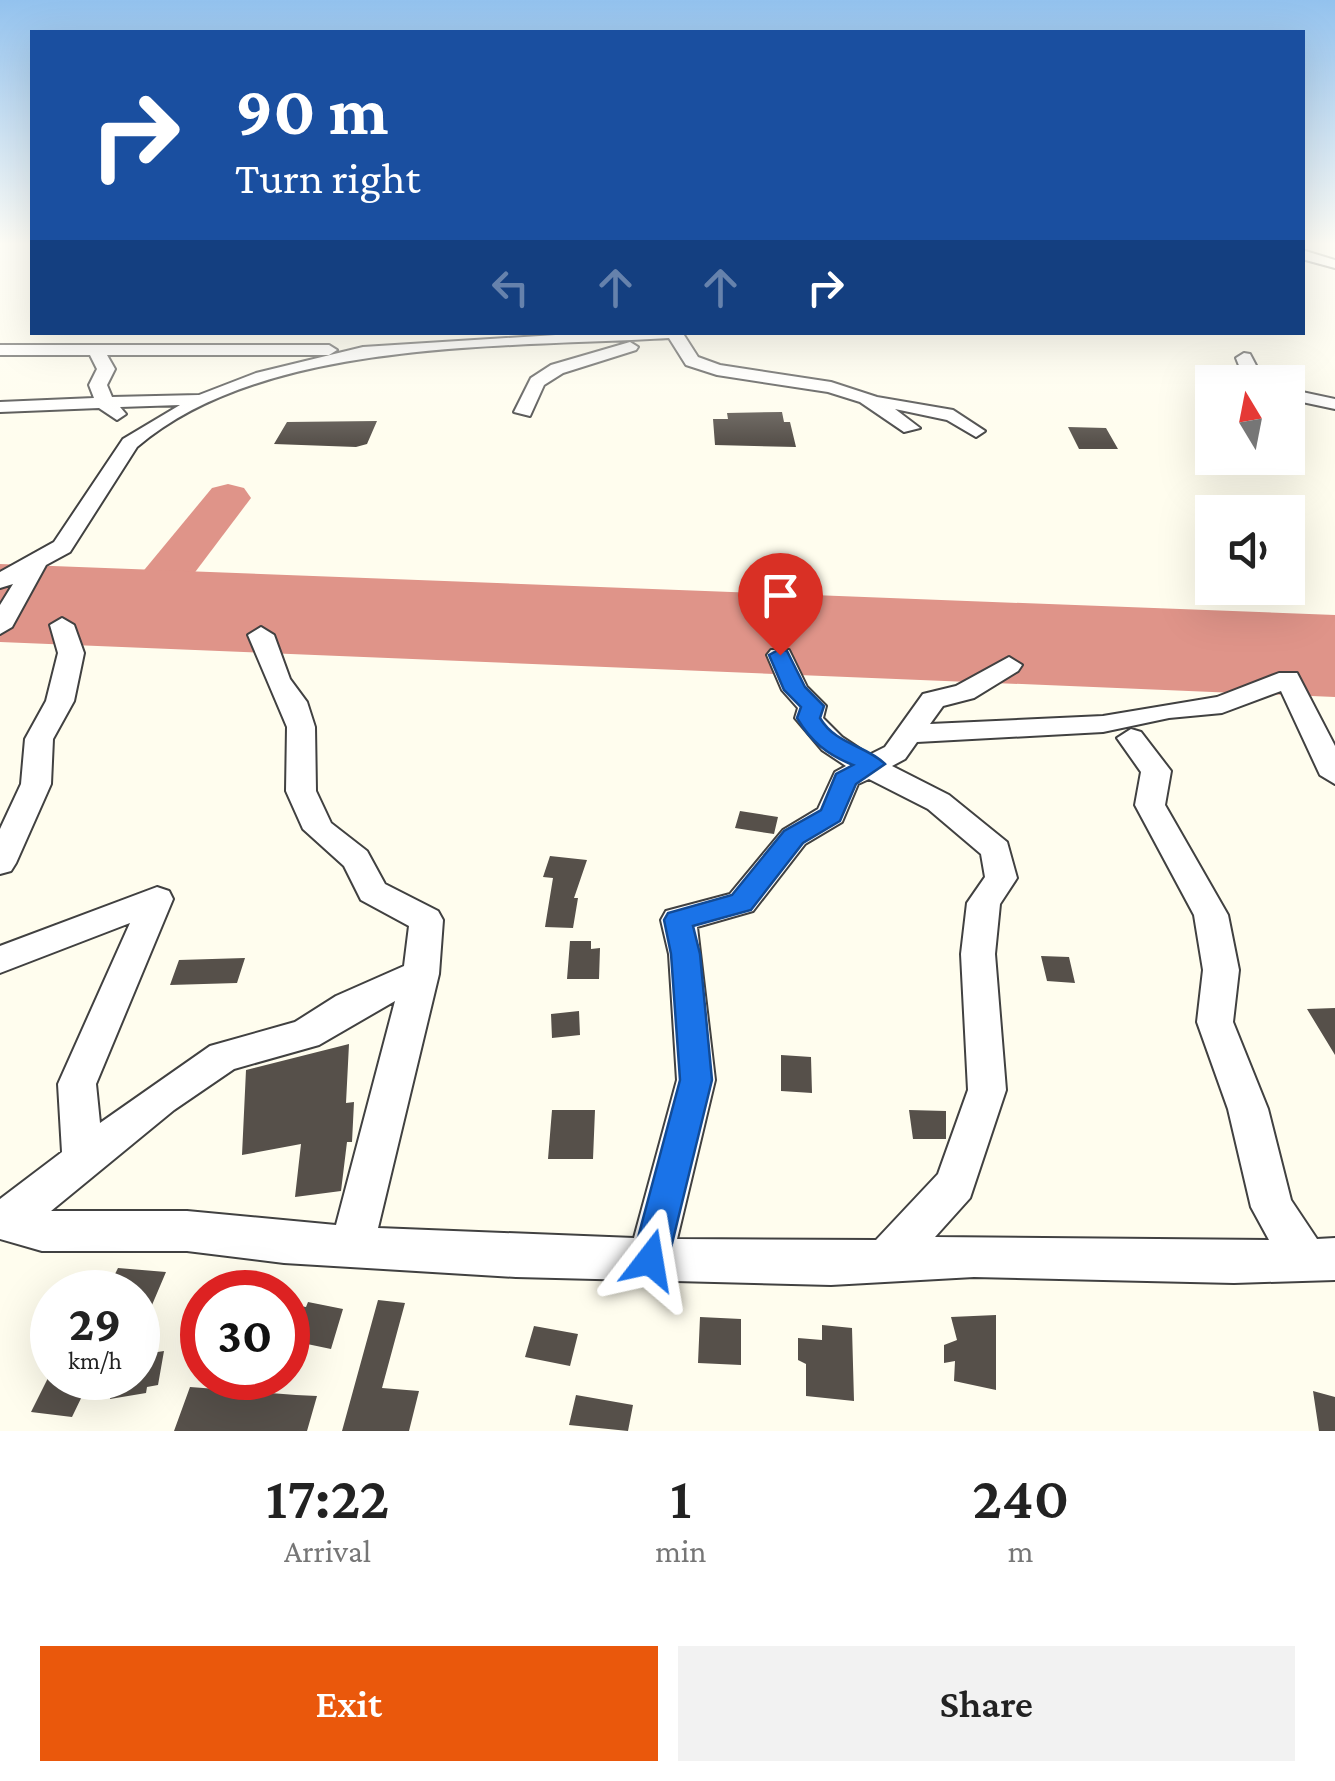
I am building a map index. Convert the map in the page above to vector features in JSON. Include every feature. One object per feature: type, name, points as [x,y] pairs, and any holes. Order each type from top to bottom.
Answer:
[{"type":"street","points":[[0,350],[363,352],[642,335]]},
{"type":"street","points":[[523,412],[537,382],[557,369],[668,335]]},
{"type":"street","points":[[676,335],[692,360],[716,370],[831,388],[954,416],[976,431]]},
{"type":"street","points":[[96,350],[106,369],[98,385],[105,404],[144,432]]},
{"type":"street","points":[[0,581],[62,547],[130,442],[144,432],[205,398],[262,378],[363,352]]},
{"type":"street","points":[[1244,358],[1247,365]]},
{"type":"street","points":[[0,408],[205,398]]},
{"type":"street","points":[[866,398],[911,428]]},
{"type":"street","points":[[1305,398],[1335,404]]},
{"type":"street","points":[[0,626],[38,560]]},
{"type":"street","points":[[0,863],[36,784],[39,740],[60,701],[71,653],[62,625]]},
{"type":"street","points":[[261,635],[276,680],[292,702],[301,727],[301,791],[318,829],[356,860],[373,892],[426,920],[421,974],[403,1033],[367,1200],[350,1246]]},
{"type":"street","points":[[780,655],[796,690],[812,706],[809,718],[816,730],[838,750],[873,764],[888,778],[932,797],[996,850],[1001,878],[984,903],[978,954],[988,1090],[955,1184],[886,1261]]},
{"type":"street","points":[[650,1260],[696,1080],[686,954],[678,920],[741,903],[794,837],[832,815],[845,780],[895,753],[932,700],[965,692],[1009,665]]},
{"type":"street","points":[[908,734],[1102,724],[1170,710],[1222,705],[1288,679],[1335,774]]},
{"type":"street","points":[[1130,738],[1156,771],[1150,805],[1211,916],[1222,970],[1215,1022],[1248,1108],[1272,1207],[1321,1259]]},
{"type":"street","points":[[0,960],[157,898],[77,1084],[83,1159]]},
{"type":"street","points":[[4,1220],[160,1098],[223,1057],[306,1034],[349,1006],[421,974]]},
{"type":"street","points":[[4,1220],[42,1232],[188,1231],[350,1246],[650,1260],[886,1261],[974,1256],[1321,1259]]},
{"type":"building","points":[[782,412],[784,422],[790,422],[796,447],[715,445],[713,419],[728,419],[727,413]]},
{"type":"building","points":[[377,421],[367,444],[356,447],[274,444],[287,422]]},
{"type":"building","points":[[1068,427],[1106,428],[1118,449],[1079,449]]},
{"type":"building","points":[[740,811],[778,817],[774,834],[735,828]]},
{"type":"building","points":[[550,856],[587,860],[574,898],[578,898],[573,928],[545,927],[553,878],[543,877]]},
{"type":"building","points":[[570,941],[591,941],[591,949],[600,948],[599,979],[567,979]]},
{"type":"building","points":[[1041,956],[1069,957],[1075,983],[1047,981]]},
{"type":"building","points":[[245,958],[237,983],[170,985],[179,960]]},
{"type":"building","points":[[1335,1008],[1335,1055],[1307,1009]]},
{"type":"building","points":[[579,1011],[580,1035],[552,1038],[551,1014]]},
{"type":"building","points":[[349,1044],[346,1103],[354,1102],[352,1142],[347,1142],[341,1191],[295,1197],[301,1144],[242,1155],[246,1070]]},
{"type":"building","points":[[781,1055],[811,1057],[812,1093],[781,1091]]},
{"type":"building","points":[[552,1110],[595,1110],[593,1159],[548,1159]]},
{"type":"building","points":[[909,1110],[946,1111],[946,1139],[913,1139]]},
{"type":"building","points":[[378,1300],[405,1303],[382,1388],[419,1391],[409,1431],[342,1431]]},
{"type":"building","points":[[310,1302],[343,1309],[331,1349],[310,1345]]},
{"type":"building","points":[[996,1315],[996,1390],[954,1381],[955,1361],[944,1363],[944,1345],[957,1340],[951,1317]]},
{"type":"building","points":[[700,1317],[741,1319],[741,1365],[698,1363]]},
{"type":"building","points":[[822,1325],[852,1328],[854,1401],[806,1396],[806,1364],[798,1360],[798,1338],[822,1340]]},
{"type":"building","points":[[534,1326],[578,1334],[570,1366],[525,1357]]},
{"type":"building","points":[[1313,1391],[1335,1397],[1335,1431],[1319,1431]]},
{"type":"building","points":[[576,1395],[633,1405],[628,1431],[569,1425]]},
{"type":"building","points":[[310,1396],[317,1396],[307,1431],[174,1431],[185,1400],[310,1400]]},
{"type":"building","points":[[37,1400],[80,1400],[72,1417],[31,1412]]},
{"type":"taxiway","points":[[140,609],[228,498]]},
{"type":"runway","points":[[0,603],[1335,656]]},
{"type":"route","points":[[650,1260],[696,1080],[686,954],[678,920],[741,903],[794,837],[832,815],[845,780],[873,764],[838,750],[816,730],[809,718],[812,706],[796,690],[780,655]]}]
